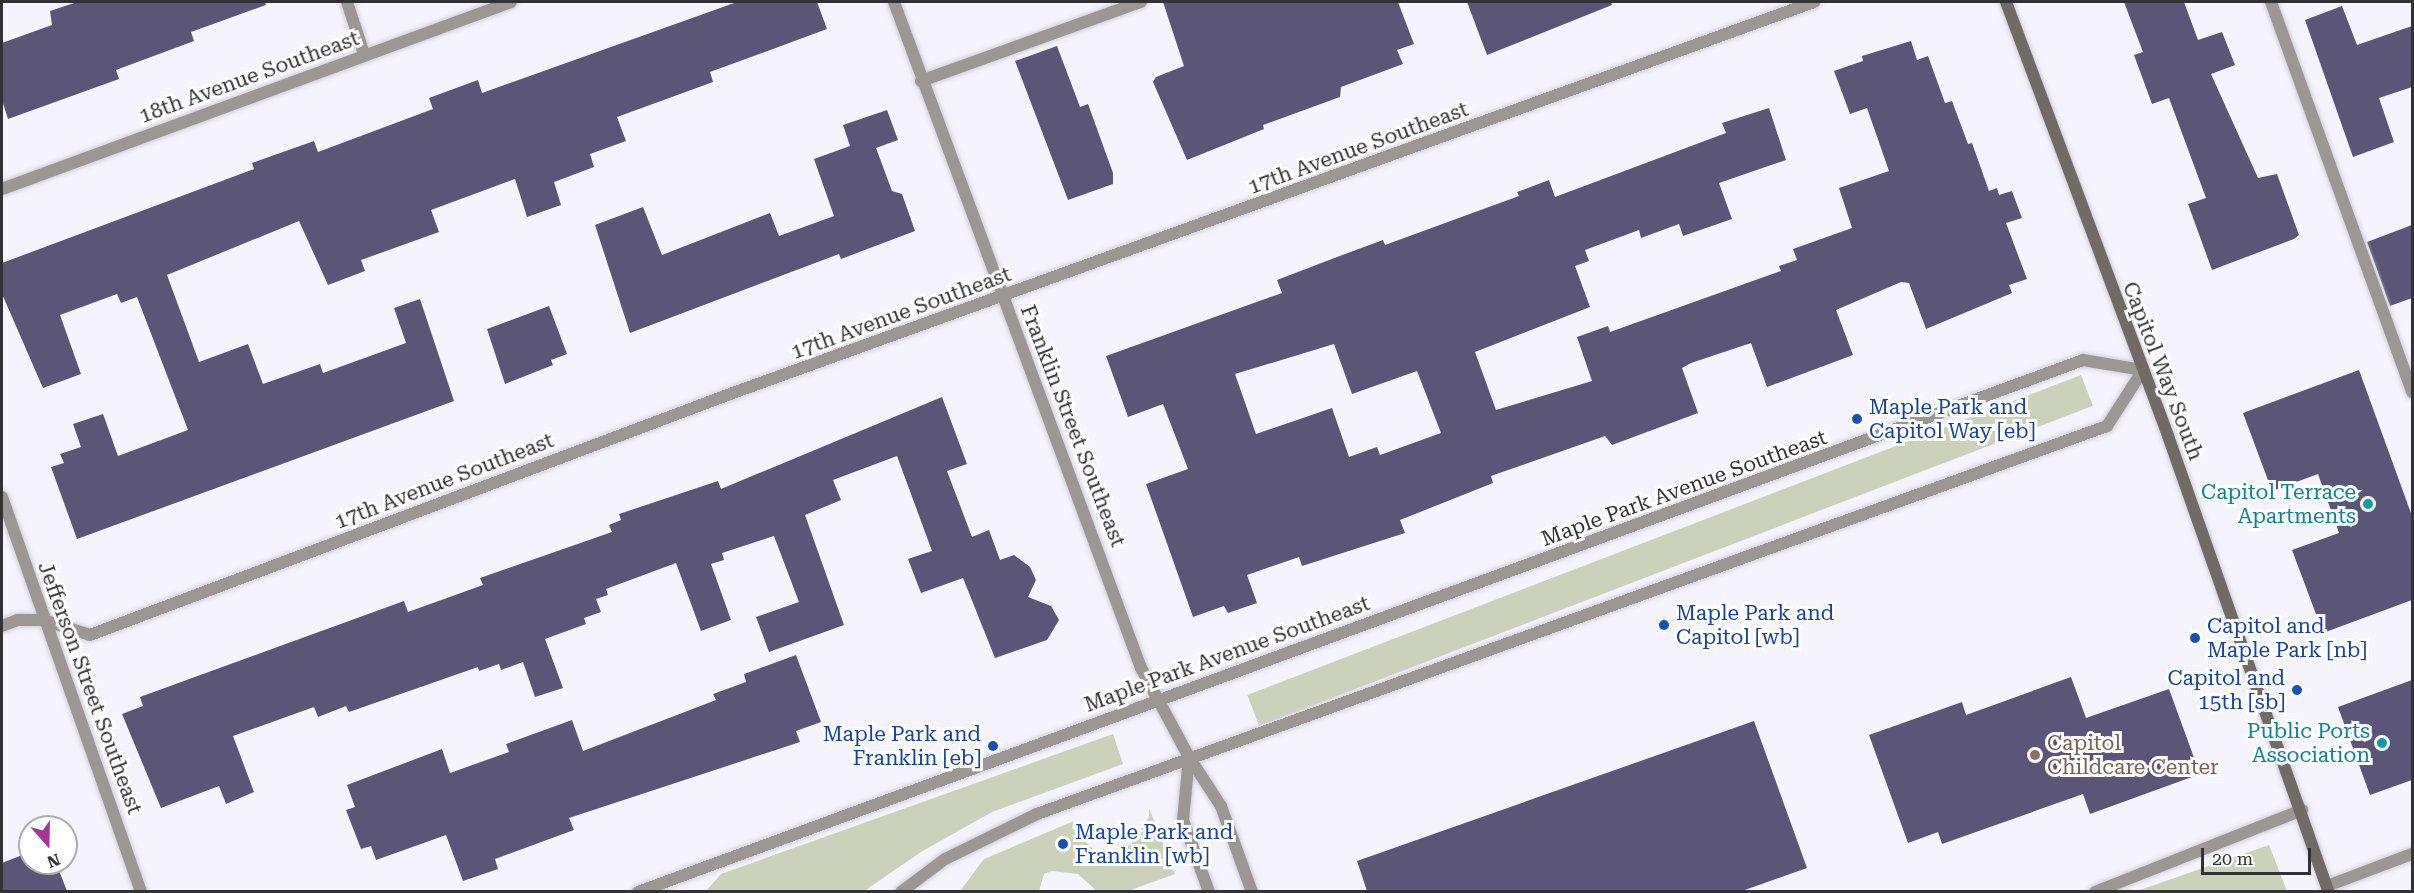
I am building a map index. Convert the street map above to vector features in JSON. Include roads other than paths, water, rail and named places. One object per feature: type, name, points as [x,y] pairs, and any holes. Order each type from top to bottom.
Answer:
[{"type":"main road","name":"Capitol Way South","points":[[2006,2],[2143,370],[2302,810],[2328,889]]},
{"type":"street","points":[[347,2],[364,54]]},
{"type":"street","name":"18th Avenue Southeast","points":[[2,189],[364,54],[511,2]]},
{"type":"street","name":"Franklin Street Southeast","points":[[894,2],[921,81],[1155,702],[1221,806],[1252,891]]},
{"type":"street","points":[[921,81],[1141,2]]},
{"type":"street","name":"17th Avenue Southeast","points":[[2,626],[18,620],[44,620],[90,635],[730,394],[1004,297],[1814,2]]},
{"type":"street","points":[[2271,2],[2412,392]]},
{"type":"street","name":"Maple Park Avenue Southeast","points":[[638,891],[664,887],[1155,702],[2083,360],[2143,370]]},
{"type":"street","points":[[901,891],[995,832],[1189,757],[2107,426],[2143,370]]},
{"type":"street","name":"Jefferson Street Southeast","points":[[2,497],[141,891]]},
{"type":"street","points":[[1189,757],[1183,820],[1209,891]]},
{"type":"street","points":[[2095,891],[2302,810]]},
{"type":"street","points":[[2328,889],[2412,854]]},
{"type":"place","name":"Maple Park and Capitol Way [eb]","points":[[1857,419]]},
{"type":"place","name":"Capitol Terrace Apartments","points":[[2368,504]]},
{"type":"place","name":"Maple Park and Capitol [wb]","points":[[1664,625]]},
{"type":"place","name":"Capitol and Maple Park [nb]","points":[[2195,638]]},
{"type":"place","name":"Capitol and 15th [sb]","points":[[2297,690]]},
{"type":"place","name":"Public Ports Association","points":[[2382,743]]},
{"type":"place","name":"Maple Park and Franklin [eb]","points":[[993,746]]},
{"type":"place","name":"Capitol Childcare Center","points":[[2035,755]]},
{"type":"place","name":"Maple Park and Franklin [wb]","points":[[1063,844]]}]
